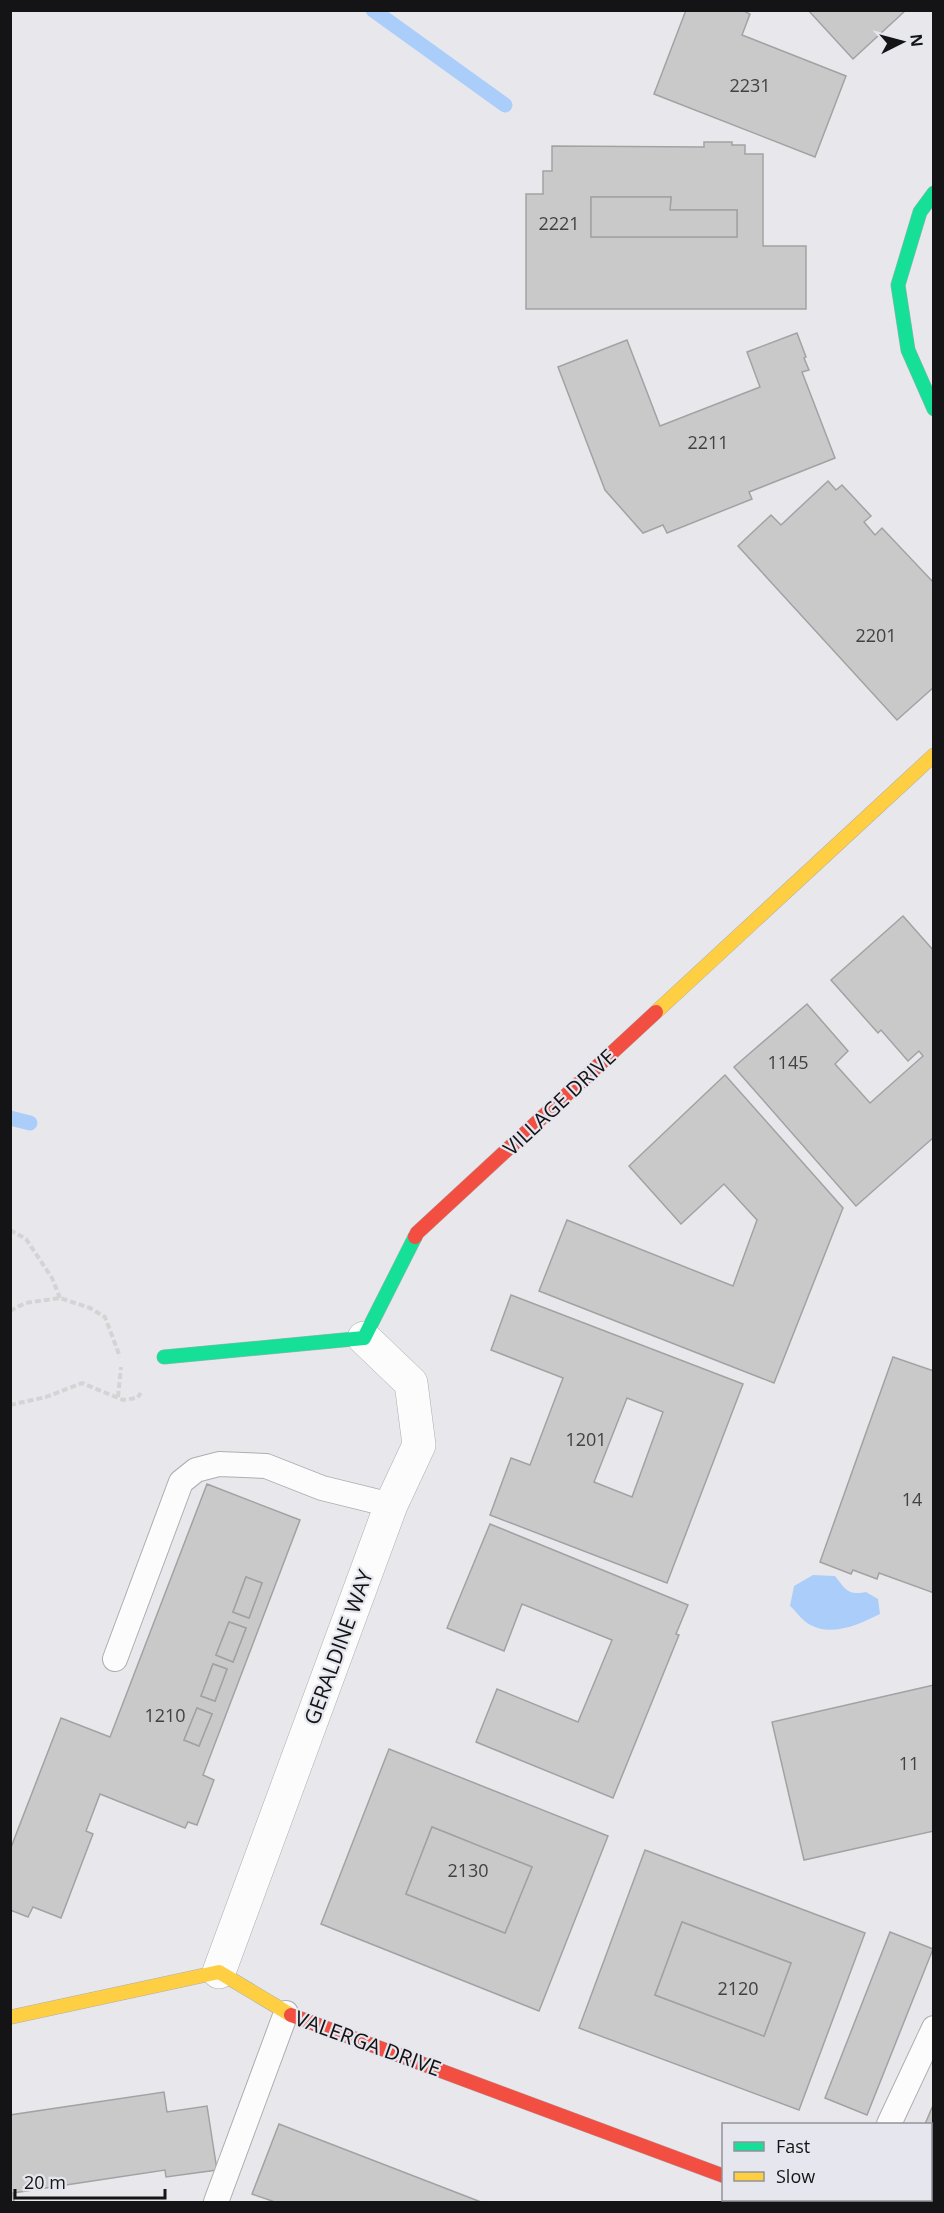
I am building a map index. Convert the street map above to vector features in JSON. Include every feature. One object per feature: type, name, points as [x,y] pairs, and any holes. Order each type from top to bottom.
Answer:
[{"type":"street","points":[[933,193],[920,212],[898,285],[908,350],[933,409]]},
{"type":"street","name":"VILLAGE DRIVE","points":[[364,1338],[417,1233],[933,754]]},
{"type":"street","points":[[164,1357],[364,1338]]},
{"type":"street","name":"GERALDINE WAY","points":[[219,1972],[391,1505],[419,1445],[411,1383],[364,1338]]},
{"type":"street","points":[[11,2017],[219,1972]]},
{"type":"street","name":"VALERGA DRIVE","points":[[219,1972],[286,2013],[722,2176]]},
{"type":"lane","points":[[116,1659],[182,1482],[196,1470],[219,1464],[266,1466],[322,1488],[391,1505]]},
{"type":"lane","points":[[216,2202],[286,2013]]},
{"type":"lane","points":[[889,2123],[933,2028]]},
{"type":"path","points":[[10,1230],[26,1239],[52,1278],[60,1298]]},
{"type":"path","points":[[10,1311],[25,1303],[60,1298],[90,1308],[105,1317],[121,1362],[118,1397]]},
{"type":"path","points":[[10,1405],[46,1397],[82,1383],[123,1400],[138,1398],[149,1376],[164,1357]]},
{"type":"water","points":[[813,1575],[835,1576],[851,1592],[866,1592],[878,1599],[880,1614],[853,1626],[834,1630],[807,1623],[790,1606],[794,1586]]},
{"type":"building","points":[[686,10],[742,10],[750,14],[742,35],[846,76],[815,157],[654,94]]},
{"type":"building","points":[[808,10],[906,10],[853,59]]},
{"type":"building","points":[[704,142],[732,142],[732,145],[745,145],[745,154],[763,154],[763,246],[806,246],[806,309],[526,309],[526,194],[543,194],[543,171],[552,171],[552,146],[704,147]],"holes":[[[591,197],[671,197],[670,210],[737,210],[737,237],[591,237]]]},
{"type":"building","points":[[591,197],[671,197],[670,210],[737,210],[737,237],[591,237]]},
{"type":"building","points":[[797,333],[809,370],[802,372],[835,458],[749,492],[752,499],[667,533],[663,525],[643,533],[605,490],[558,367],[627,340],[660,426],[760,387],[747,352]]},
{"type":"building","points":[[828,481],[836,490],[842,485],[871,516],[864,522],[875,535],[882,528],[934,583],[934,687],[897,720],[738,546],[771,515],[781,525]]},
{"type":"building","points":[[903,916],[934,951],[934,1137],[856,1206],[734,1067],[807,1004],[848,1051],[835,1064],[870,1103],[923,1056],[919,1051],[908,1061],[881,1030],[878,1033],[831,980]]},
{"type":"building","points":[[725,1075],[843,1208],[774,1383],[539,1291],[567,1220],[733,1286],[757,1220],[724,1184],[681,1224],[629,1166]]},
{"type":"building","points":[[511,1295],[743,1384],[667,1583],[490,1515],[511,1458],[530,1465],[563,1378],[491,1350]],"holes":[[[627,1398],[663,1412],[632,1497],[594,1482]]]},
{"type":"building","points":[[893,1357],[934,1371],[934,1593],[879,1573],[877,1579],[853,1570],[851,1574],[820,1562]]},
{"type":"building","points":[[207,1484],[300,1520],[203,1775],[214,1780],[197,1825],[188,1822],[185,1828],[100,1794],[86,1831],[93,1834],[61,1918],[33,1907],[28,1917],[10,1910],[10,1850],[61,1718],[110,1737]],"holes":[[[246,1577],[262,1583],[249,1618],[233,1612]],[[229,1622],[246,1628],[233,1662],[216,1655]],[[213,1664],[227,1669],[215,1701],[201,1696]],[[197,1708],[212,1714],[199,1746],[184,1740]]]},
{"type":"building","points":[[490,1524],[688,1605],[676,1634],[679,1635],[613,1798],[476,1742],[497,1689],[578,1722],[612,1640],[522,1604],[504,1651],[447,1628]]},
{"type":"building","points":[[246,1577],[262,1583],[249,1618],[233,1612]]},
{"type":"building","points":[[229,1622],[246,1628],[233,1662],[216,1655]]},
{"type":"building","points":[[213,1664],[227,1669],[215,1701],[201,1696]]},
{"type":"building","points":[[934,1685],[934,1831],[804,1860],[772,1722]]},
{"type":"building","points":[[197,1708],[212,1714],[199,1746],[184,1740]]},
{"type":"building","points":[[389,1749],[608,1836],[539,2011],[321,1924]],"holes":[[[432,1827],[532,1867],[505,1933],[406,1894]]]},
{"type":"building","points":[[432,1827],[532,1867],[505,1933],[406,1894]]},
{"type":"building","points":[[645,1850],[865,1933],[799,2110],[579,2028]],"holes":[[[682,1922],[791,1963],[764,2036],[655,1995]]]},
{"type":"building","points":[[682,1922],[791,1963],[764,2036],[655,1995]]},
{"type":"building","points":[[890,1932],[933,1949],[867,2115],[825,2098]]},
{"type":"building","points":[[164,2092],[167,2112],[207,2106],[217,2170],[166,2177],[165,2170],[13,2193],[14,2202],[10,2202],[10,2115]]},
{"type":"building","points":[[934,2103],[934,2172],[932,2172],[932,2123],[925,2123]]},
{"type":"building","points":[[279,2124],[481,2202],[275,2202],[252,2194]]},
{"type":"waterway","points":[[373,10],[505,105]]},
{"type":"waterway","points":[[10,1118],[30,1123]]},
{"type":"traffic: fast","points":[[934,193],[920,212],[898,285],[908,350],[934,409]]},
{"type":"traffic: fast","points":[[164,1357],[364,1338],[415,1237]]},
{"type":"traffic: slow","points":[[656,1012],[934,755]]},
{"type":"traffic: slow","points":[[11,2017],[219,1972],[291,2015]]},
{"type":"traffic: jam","points":[[415,1237],[656,1012]]},
{"type":"traffic: jam","points":[[291,2015],[722,2175]]}]
